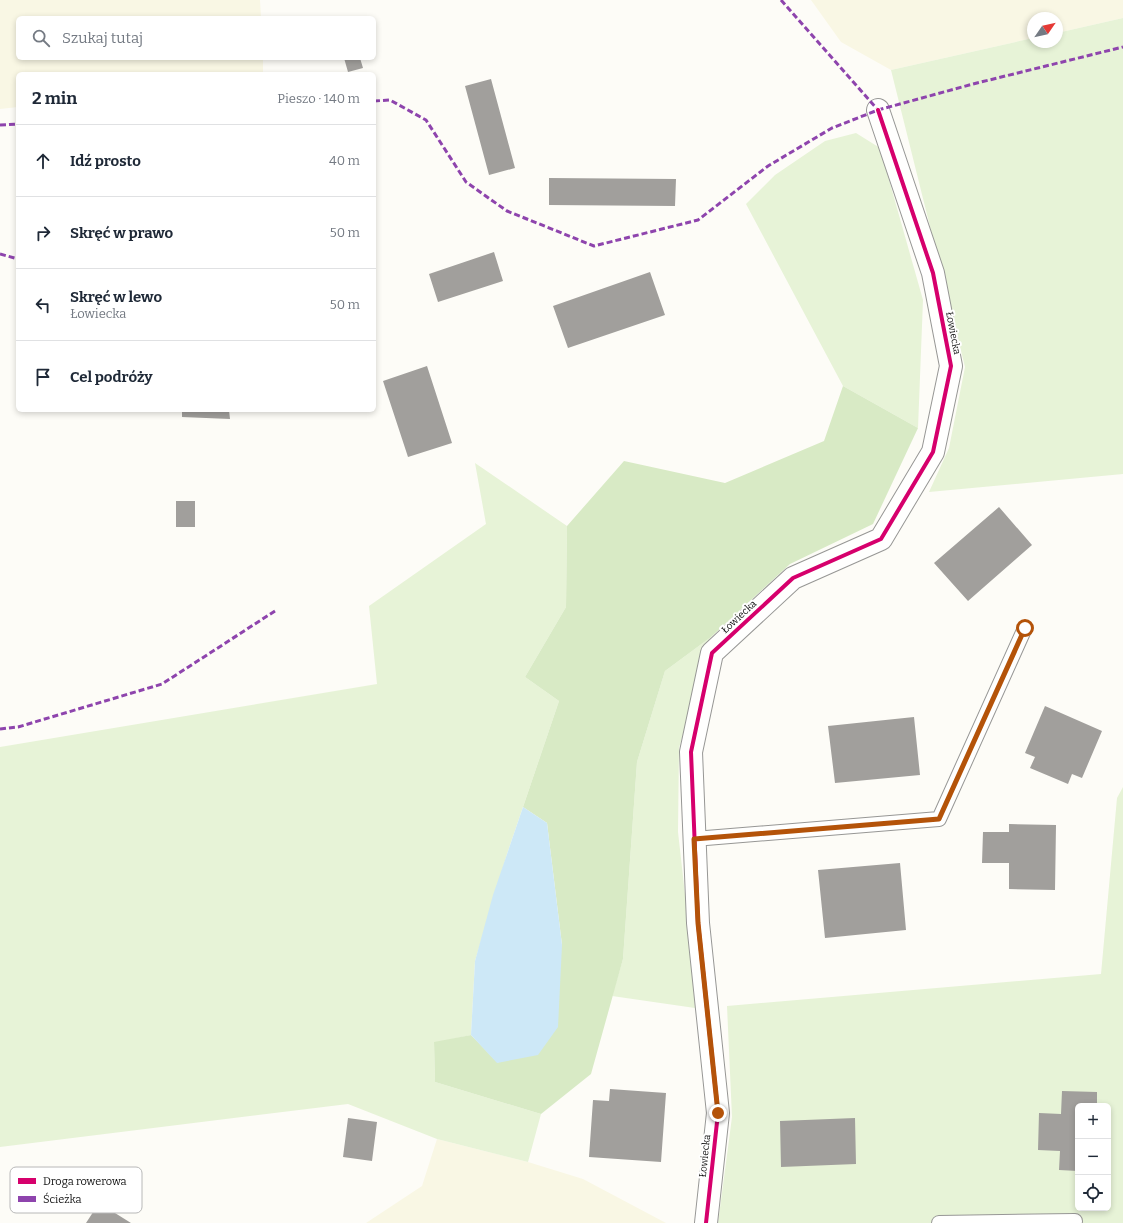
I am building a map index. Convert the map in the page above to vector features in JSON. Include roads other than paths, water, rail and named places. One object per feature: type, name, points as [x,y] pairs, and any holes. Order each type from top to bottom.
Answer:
[{"type":"street","name":"Łowiecka","points":[[706,1223],[718,1113],[698,923],[691,752],[712,653],[793,578],[881,539],[934,452],[951,366],[933,273],[878,110]]},
{"type":"lane","points":[[694,839],[939,819],[1025,628]]},
{"type":"lane","points":[[939,1223],[1075,1222]]},
{"type":"water","points":[[523,807],[547,823],[562,945],[558,1027],[538,1055],[497,1063],[471,1035],[475,961],[493,895]]}]
